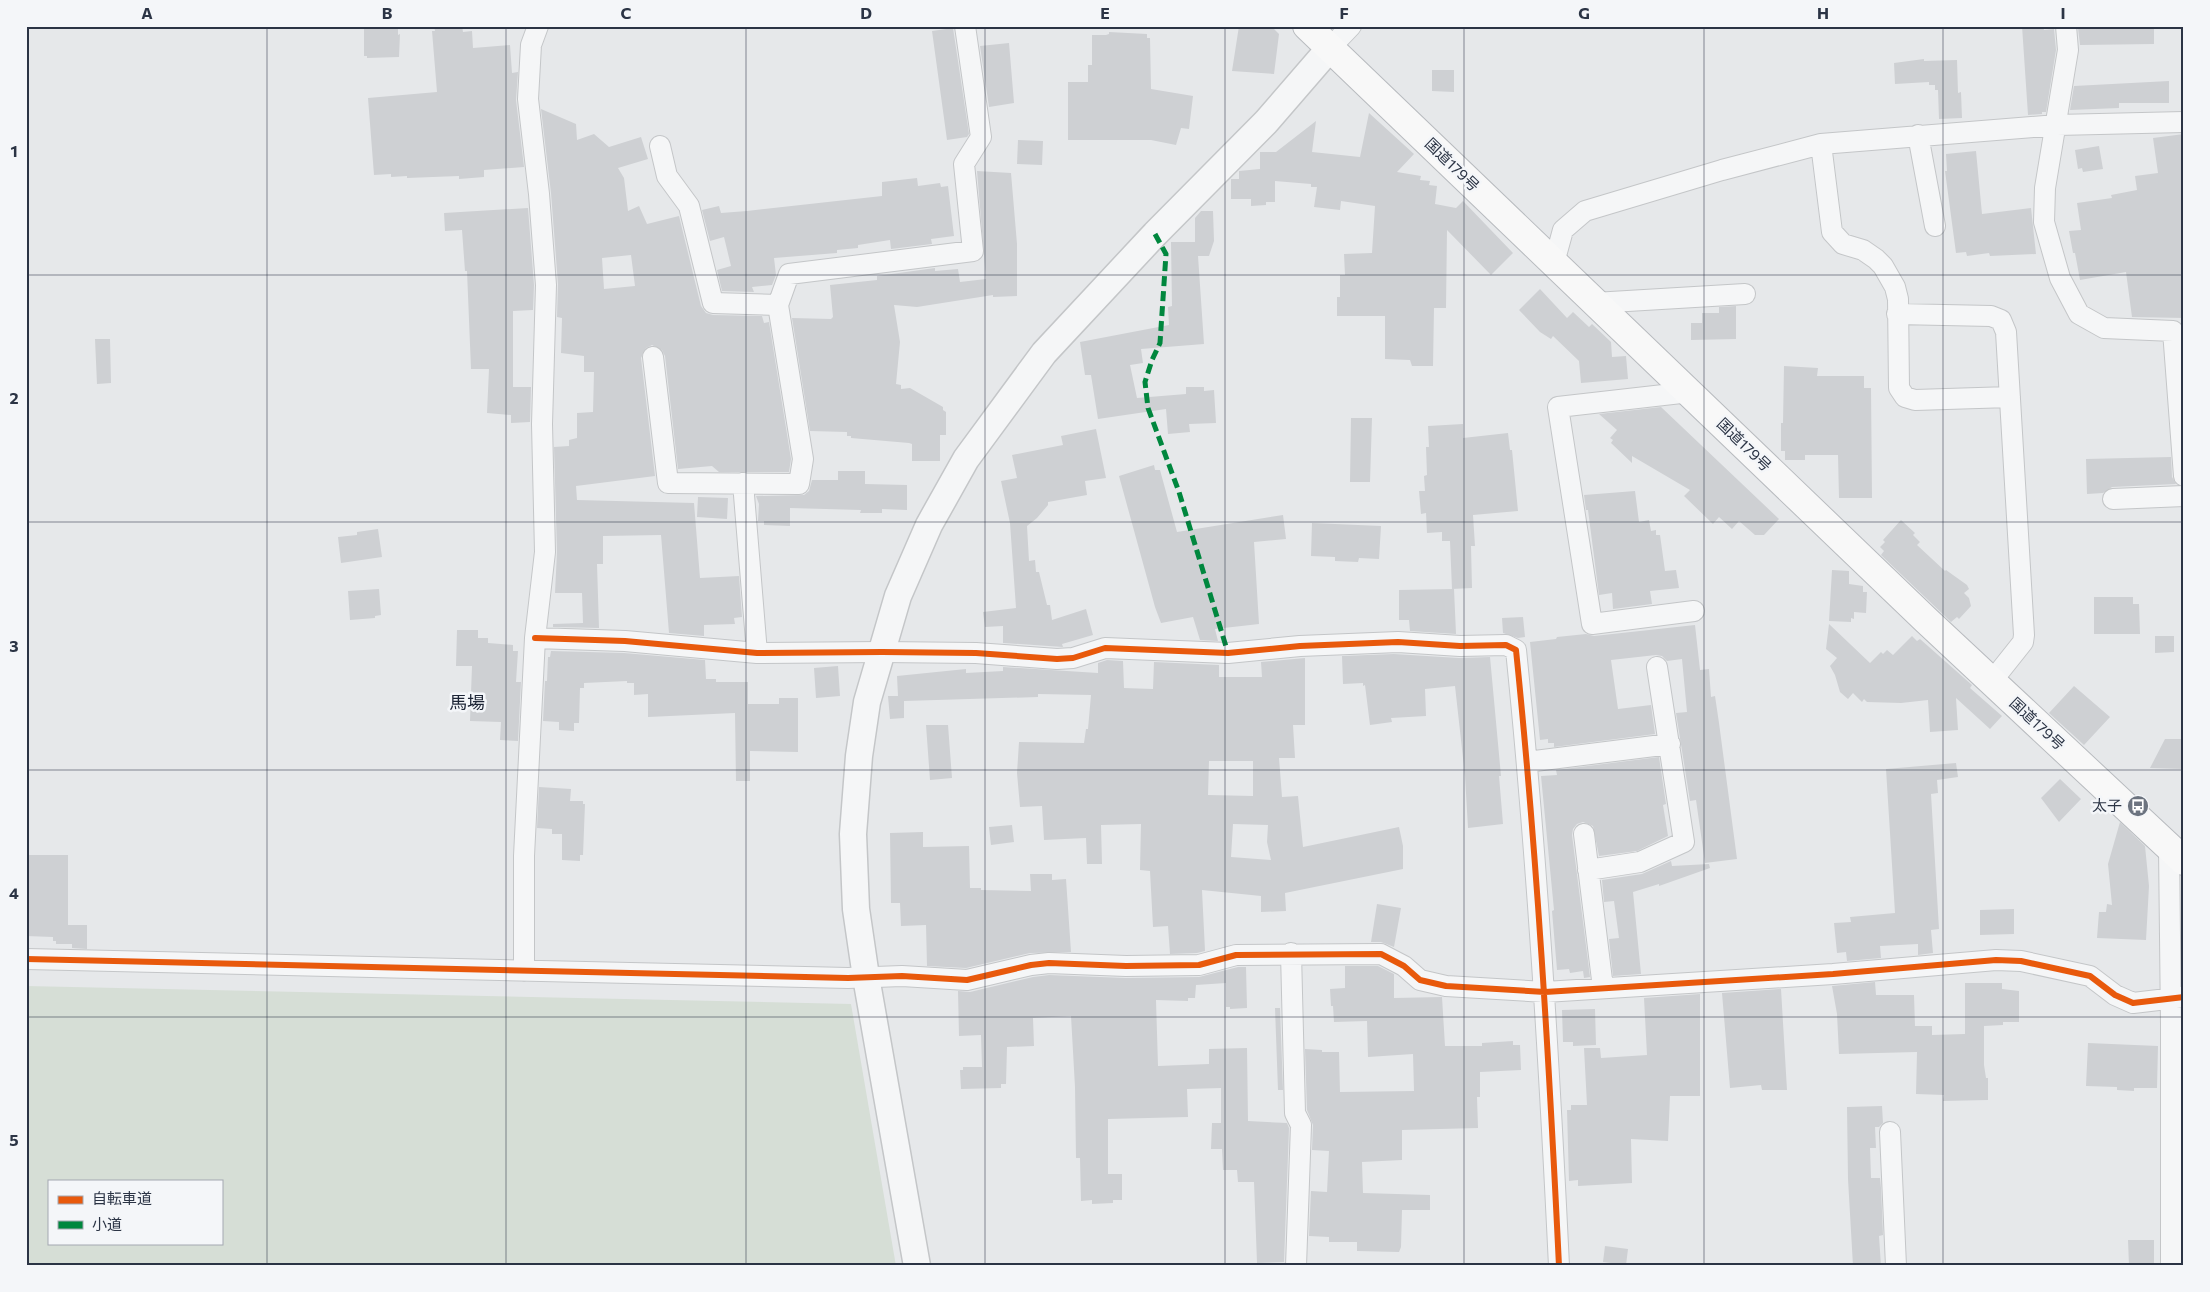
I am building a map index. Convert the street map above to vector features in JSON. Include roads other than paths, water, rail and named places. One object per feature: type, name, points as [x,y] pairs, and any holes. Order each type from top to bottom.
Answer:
[{"type":"highway","name":"国道179号","points":[[1307,26],[1594,303],[2176,855]]},
{"type":"street","points":[[524,971],[524,856],[535,638],[545,552],[542,424],[546,286],[539,194],[528,98],[531,45],[538,26]]},
{"type":"street","points":[[654,357],[668,483],[799,484],[802,459],[778,306],[789,274],[973,251],[964,164],[981,137],[965,26]]},
{"type":"street","points":[[917,1266],[866,977],[856,909],[853,834],[859,756],[867,702],[898,596],[929,525],[966,459],[1050,346],[1154,234],[1266,122],[1351,26]]},
{"type":"street","points":[[2066,26],[2068,50],[2045,188],[2044,222],[2060,278],[2079,314],[2104,328],[2178,331],[2184,476]]},
{"type":"street","points":[[1554,263],[1563,230],[1585,211],[1722,170],[1821,144],[2057,125],[2184,122]]},
{"type":"street","points":[[1918,135],[1936,226]]},
{"type":"street","points":[[1821,144],[1832,232],[1843,244],[1863,250],[1876,259],[1883,266],[1895,287],[1898,299],[1899,388],[1906,397],[1915,400],[2010,397]]},
{"type":"street","points":[[660,146],[667,176],[689,206],[713,303],[778,306]]},
{"type":"street","points":[[1594,303],[1745,294]]},
{"type":"street","points":[[1897,314],[1991,316],[2001,320],[2006,332],[2024,635],[2023,642],[1992,681]]},
{"type":"street","points":[[1690,392],[1558,407],[1592,624],[1694,611]]},
{"type":"street","points":[[743,484],[757,653]]},
{"type":"street","points":[[2113,499],[2184,496]]},
{"type":"street","points":[[535,638],[625,641],[757,653],[882,652],[976,654],[1058,659],[1073,658],[1105,648],[1228,653],[1300,646],[1388,642],[1460,646],[1506,645],[1516,650],[1545,992],[1559,1266]]},
{"type":"street","points":[[1588,870],[1640,862],[1684,842],[1657,667]]},
{"type":"street","points":[[1527,762],[1670,744]]},
{"type":"street","points":[[1584,834],[1603,988]]},
{"type":"street","points":[[2171,1266],[2177,998],[2176,855]]},
{"type":"street","points":[[26,959],[848,978],[902,976],[967,980],[1049,962],[1126,966],[1198,965],[1236,955],[1292,953],[1381,954],[1404,966],[1420,980],[1446,986],[1545,992],[1833,974],[1996,960],[2021,961],[2090,976],[2115,995],[2134,1003],[2177,998]]},
{"type":"street","points":[[1292,953],[1295,1113],[1301,1125],[1296,1266]]},
{"type":"street","points":[[1890,1132],[1896,1266]]},
{"type":"place","name":"太子","points":[[2138,806]]},
{"type":"district","name":"馬場","points":[[467,703]]}]
